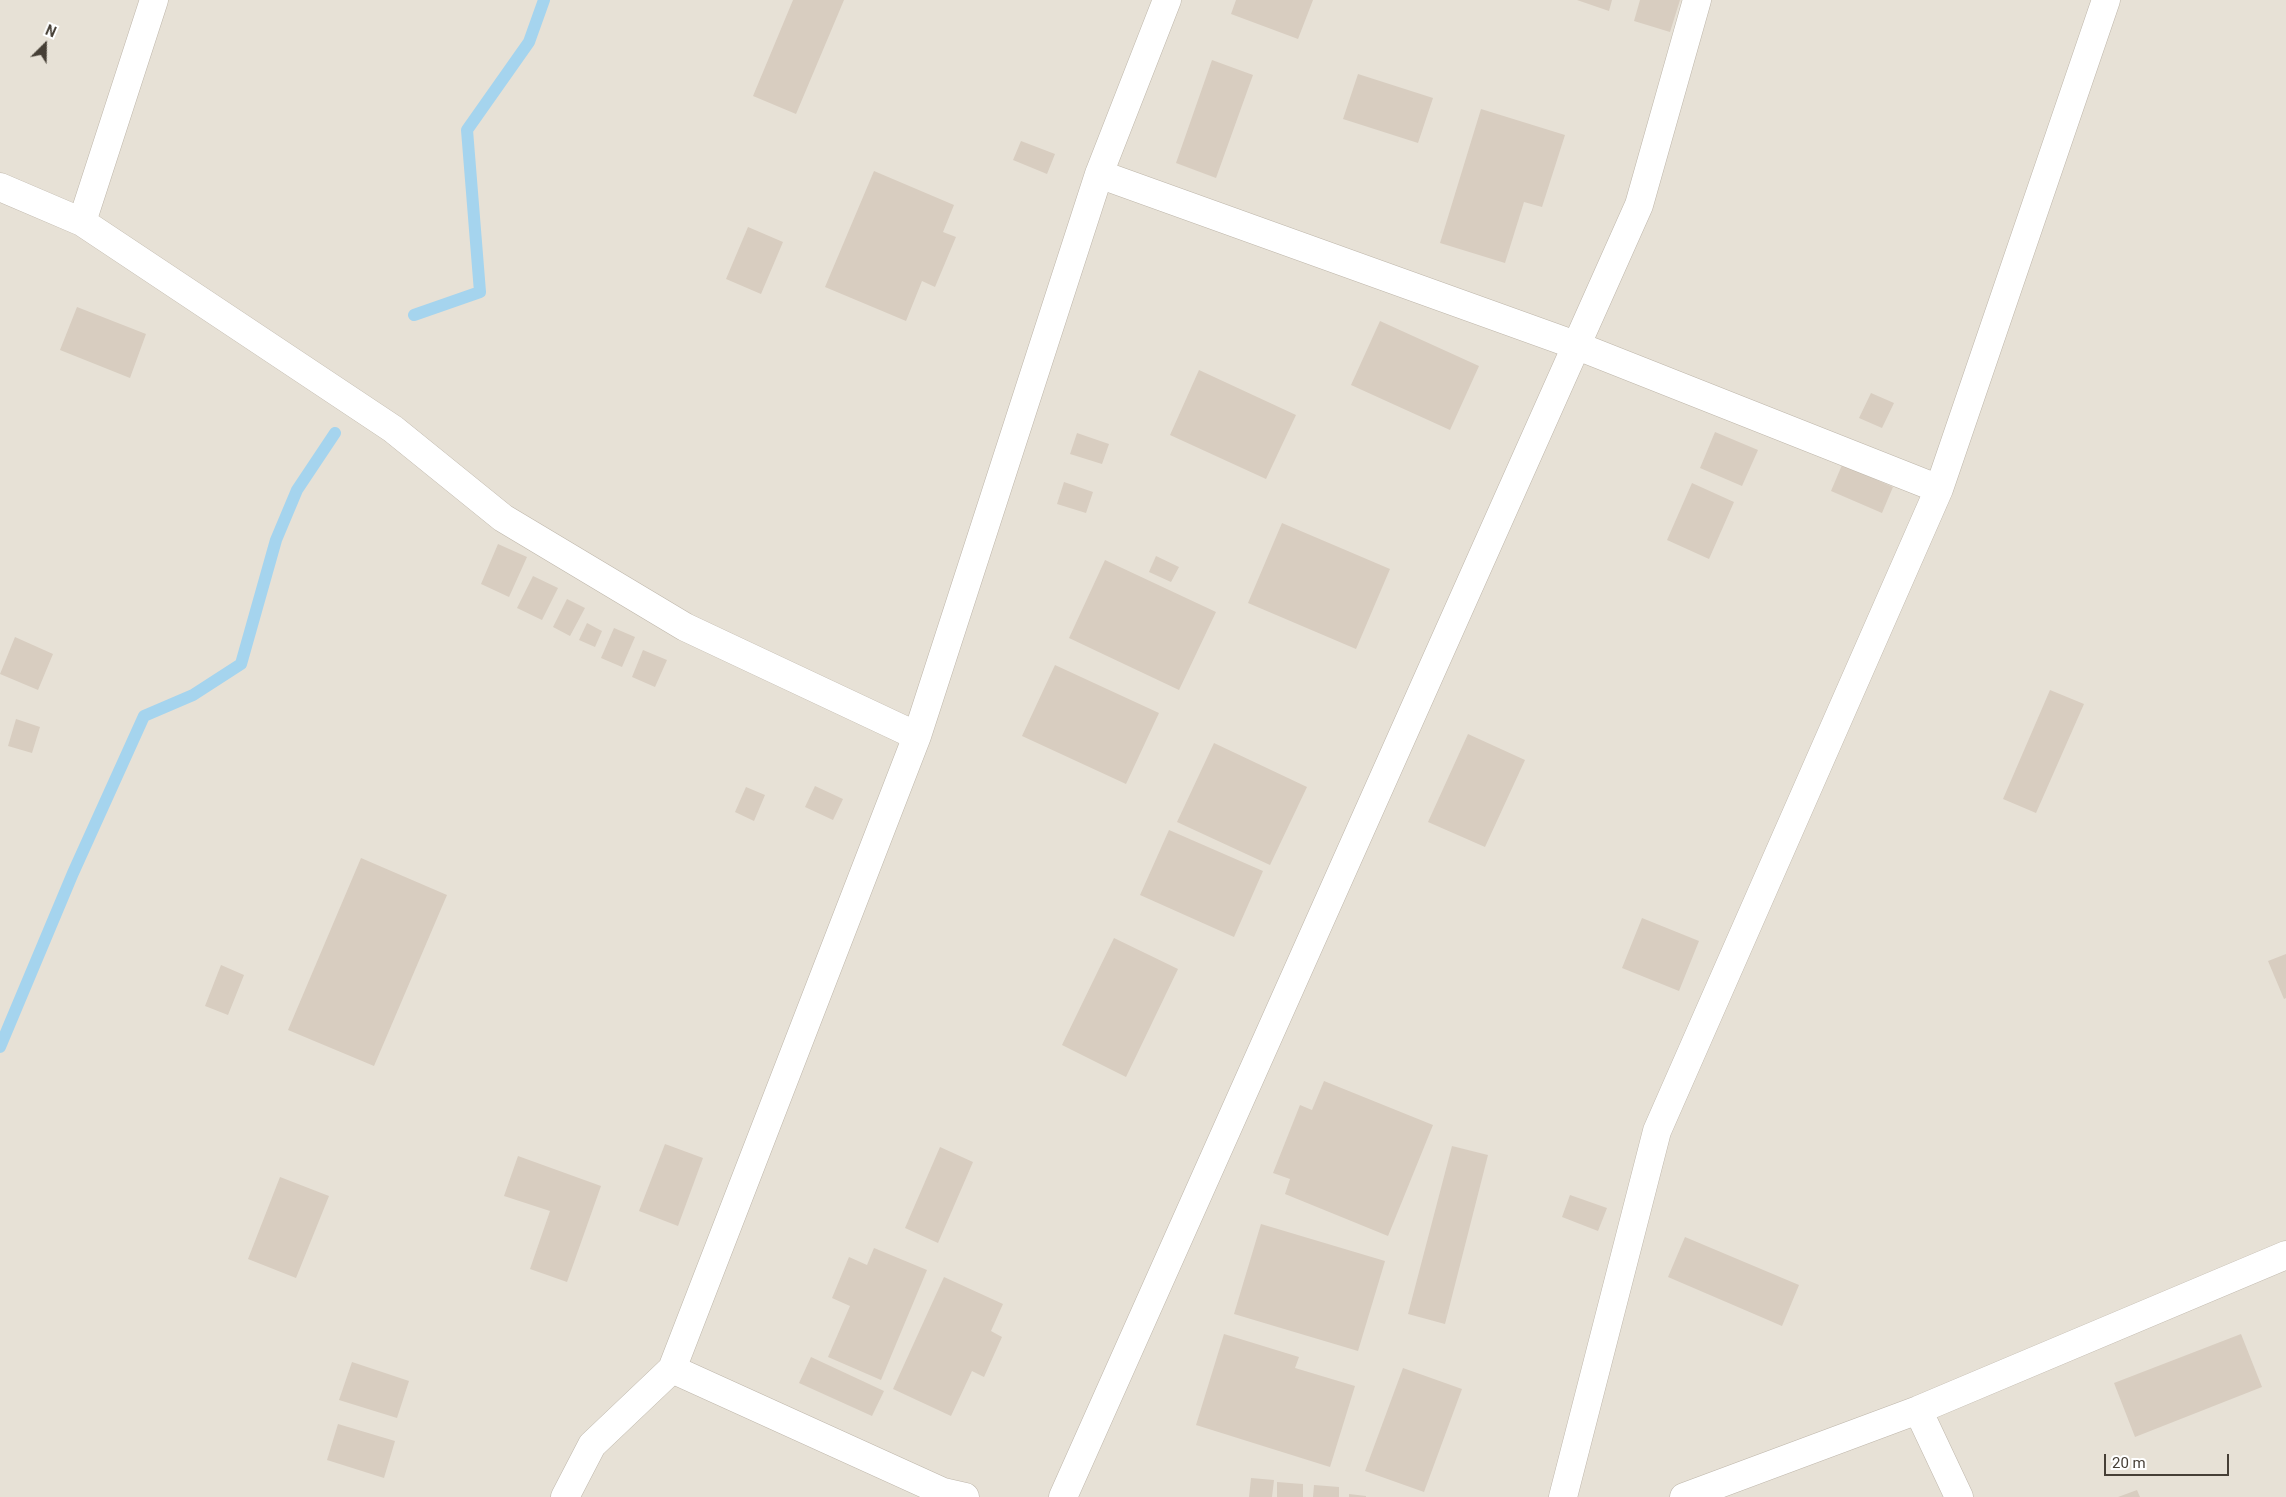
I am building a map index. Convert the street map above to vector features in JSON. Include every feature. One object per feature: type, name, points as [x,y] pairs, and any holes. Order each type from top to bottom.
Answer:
[{"type":"street","points":[[82,222],[154,0]]},
{"type":"street","points":[[565,1497],[592,1445],[672,1368],[916,736],[1099,174],[1168,0]]},
{"type":"street","points":[[1063,1497],[1639,204],[1697,0]]},
{"type":"street","points":[[1563,1497],[1657,1131],[1939,489],[2106,0]]},
{"type":"street","points":[[1099,174],[1575,345],[1939,489]]},
{"type":"street","points":[[0,187],[82,222],[393,429],[504,518],[685,627],[916,736]]},
{"type":"street","points":[[1684,1497],[1918,1410],[2286,1255]]},
{"type":"street","points":[[672,1368],[950,1495]]},
{"type":"street","points":[[1918,1410],[1959,1497]]},
{"type":"shaded area","points":[[0,0],[2286,0],[2286,1497],[0,1497]]},
{"type":"building","points":[[793,0],[844,0],[796,114],[753,96]]},
{"type":"building","points":[[1236,0],[1313,0],[1298,39],[1231,14]]},
{"type":"building","points":[[1577,0],[1612,0],[1609,11]]},
{"type":"building","points":[[1640,0],[1680,0],[1670,32],[1634,21]]},
{"type":"building","points":[[1212,60],[1253,75],[1216,178],[1176,163]]},
{"type":"building","points":[[1358,74],[1433,98],[1418,143],[1343,119]]},
{"type":"building","points":[[1481,109],[1565,135],[1542,207],[1524,202],[1505,263],[1440,243]]},
{"type":"building","points":[[1021,141],[1055,154],[1047,174],[1013,160]]},
{"type":"building","points":[[874,171],[954,205],[943,232],[956,237],[935,287],[922,281],[906,321],[825,287]]},
{"type":"building","points":[[748,227],[783,242],[761,294],[726,279]]},
{"type":"building","points":[[77,307],[146,334],[130,378],[60,350]]},
{"type":"building","points":[[1380,321],[1479,366],[1450,430],[1351,385]]},
{"type":"building","points":[[1199,370],[1296,415],[1266,479],[1170,435]]},
{"type":"building","points":[[1871,393],[1894,403],[1882,428],[1859,418]]},
{"type":"building","points":[[1715,432],[1758,450],[1742,486],[1700,468]]},
{"type":"building","points":[[1077,433],[1109,444],[1102,464],[1070,454]]},
{"type":"building","points":[[1842,465],[1893,487],[1882,513],[1831,491]]},
{"type":"building","points":[[1064,482],[1093,492],[1086,513],[1057,504]]},
{"type":"building","points":[[1692,483],[1734,502],[1709,559],[1667,540]]},
{"type":"building","points":[[1282,523],[1390,569],[1356,649],[1248,603]]},
{"type":"building","points":[[498,544],[527,557],[509,597],[481,584]]},
{"type":"building","points":[[1156,556],[1179,567],[1171,582],[1149,572]]},
{"type":"building","points":[[1105,560],[1216,612],[1179,690],[1069,638]]},
{"type":"building","points":[[533,576],[558,588],[542,620],[517,608]]},
{"type":"building","points":[[567,599],[585,608],[570,636],[553,627]]},
{"type":"building","points":[[587,623],[602,631],[595,647],[579,640]]},
{"type":"building","points":[[614,628],[635,637],[622,667],[601,658]]},
{"type":"building","points":[[15,637],[53,654],[38,690],[0,674]]},
{"type":"building","points":[[643,650],[667,660],[655,687],[632,677]]},
{"type":"building","points":[[1055,665],[1159,713],[1126,784],[1022,736]]},
{"type":"building","points":[[2050,690],[2084,704],[2036,813],[2003,799]]},
{"type":"building","points":[[16,719],[40,727],[32,753],[8,746]]},
{"type":"building","points":[[1468,734],[1525,760],[1485,847],[1428,822]]},
{"type":"building","points":[[1214,743],[1307,787],[1270,865],[1177,822]]},
{"type":"building","points":[[815,786],[843,799],[833,820],[805,807]]},
{"type":"building","points":[[746,787],[765,795],[754,821],[735,812]]},
{"type":"building","points":[[1169,830],[1263,871],[1234,937],[1140,895]]},
{"type":"building","points":[[361,858],[447,895],[374,1066],[288,1030]]},
{"type":"building","points":[[1642,918],[1699,941],[1679,991],[1622,968]]},
{"type":"building","points":[[1114,938],[1178,969],[1126,1077],[1062,1045]]},
{"type":"building","points":[[2286,954],[2286,998],[2284,999],[2268,961]]},
{"type":"building","points":[[221,965],[244,975],[228,1015],[205,1006]]},
{"type":"building","points":[[1324,1081],[1433,1125],[1388,1236],[1285,1194],[1290,1179],[1273,1173],[1300,1105],[1312,1110]]},
{"type":"building","points":[[665,1144],[703,1158],[678,1226],[639,1211]]},
{"type":"building","points":[[1452,1146],[1488,1155],[1445,1324],[1408,1314]]},
{"type":"building","points":[[940,1147],[973,1162],[938,1243],[905,1228]]},
{"type":"building","points":[[518,1156],[601,1186],[567,1282],[530,1269],[550,1211],[504,1196]]},
{"type":"building","points":[[280,1177],[329,1196],[296,1278],[248,1259]]},
{"type":"building","points":[[1570,1195],[1607,1208],[1598,1231],[1562,1217]]},
{"type":"building","points":[[1261,1224],[1385,1261],[1358,1351],[1234,1314]]},
{"type":"building","points":[[1685,1237],[1799,1285],[1782,1326],[1668,1277]]},
{"type":"building","points":[[874,1248],[927,1270],[881,1380],[828,1357],[850,1306],[832,1298],[849,1257],[867,1265]]},
{"type":"building","points":[[944,1277],[1003,1304],[991,1331],[1002,1337],[984,1377],[972,1371],[951,1416],[893,1389]]},
{"type":"building","points":[[1224,1334],[1299,1357],[1295,1368],[1355,1386],[1330,1467],[1196,1425]]},
{"type":"building","points":[[2241,1334],[2262,1387],[2135,1437],[2114,1383]]},
{"type":"building","points":[[811,1357],[884,1391],[872,1416],[799,1383]]},
{"type":"building","points":[[352,1362],[409,1381],[397,1418],[339,1400]]},
{"type":"building","points":[[1403,1368],[1462,1389],[1424,1492],[1365,1471]]},
{"type":"building","points":[[338,1424],[395,1441],[384,1478],[327,1460]]},
{"type":"building","points":[[1251,1478],[1274,1480],[1272,1497],[1249,1497]]},
{"type":"building","points":[[1277,1482],[1303,1484],[1303,1497],[1277,1497]]},
{"type":"building","points":[[1314,1485],[1339,1487],[1339,1497],[1313,1497]]},
{"type":"building","points":[[2137,1490],[2140,1497],[2118,1497]]},
{"type":"building","points":[[1349,1494],[1366,1496],[1366,1497],[1349,1497]]},
{"type":"waterway","points":[[414,315],[480,292],[467,130],[529,42],[544,0]]},
{"type":"waterway","points":[[0,1047],[73,873],[144,716],[193,695],[241,664],[276,540],[297,490],[335,433]]}]
